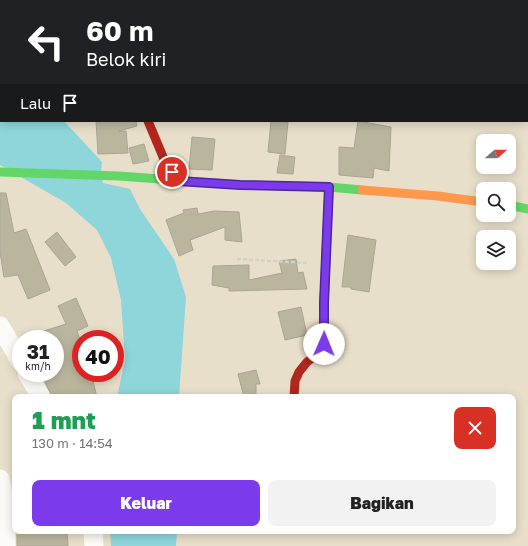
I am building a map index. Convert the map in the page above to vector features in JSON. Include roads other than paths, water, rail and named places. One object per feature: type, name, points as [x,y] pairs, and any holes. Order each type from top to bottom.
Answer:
[{"type":"street","points":[[148,122],[166,164],[178,181]]},
{"type":"street","points":[[3,172],[119,176],[240,185],[329,187],[438,196],[476,201]]},
{"type":"street","points":[[294,394],[295,380],[299,372],[307,362],[319,353],[324,344],[329,187]]},
{"type":"street","points":[[516,206],[528,209]]},
{"type":"street","points":[[0,326],[12,347]]},
{"type":"street","points":[[32,382],[39,394]]},
{"type":"street","points":[[0,479],[4,496],[6,546]]},
{"type":"street","points":[[92,534],[94,546]]},
{"type":"water","points":[[0,122],[65,122],[102,162],[101,173],[103,183],[130,189],[140,209],[174,259],[186,297],[179,394],[118,394],[120,382],[124,382],[124,330],[121,300],[111,258],[97,230],[66,203],[0,165]]},
{"type":"water","points":[[110,534],[177,534],[176,546],[111,546]]}]
